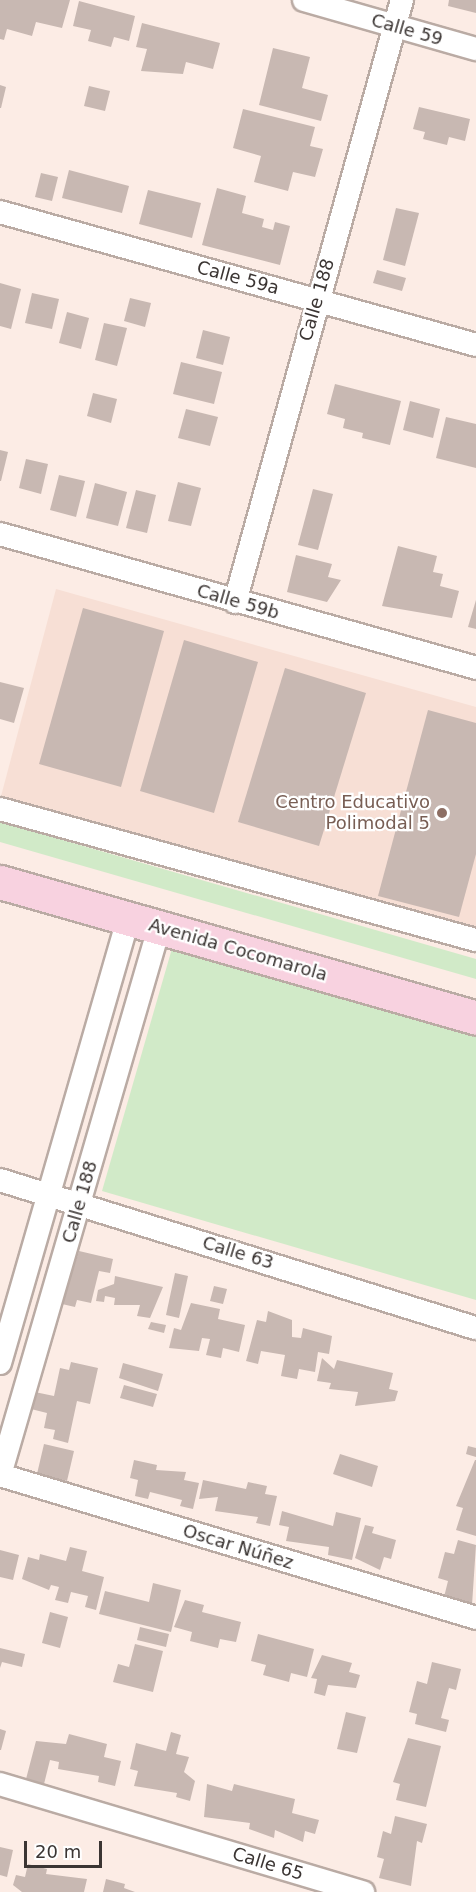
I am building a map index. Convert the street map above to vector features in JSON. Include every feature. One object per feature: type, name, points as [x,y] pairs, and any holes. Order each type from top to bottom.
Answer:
[{"type":"main road","name":"Avenida Cocomarola","points":[[0,882],[476,1018]]},
{"type":"street","name":"Calle 59","points":[[304,0],[476,49]]},
{"type":"street","name":"Calle 188","points":[[235,602],[317,299],[402,0]]},
{"type":"street","name":"Calle 59a","points":[[0,212],[476,345]]},
{"type":"street","name":"Calle 59b","points":[[0,534],[476,668]]},
{"type":"street","points":[[0,809],[476,940]]},
{"type":"street","name":"Calle 188","points":[[0,1362],[48,1194],[143,923]]},
{"type":"street","name":"Calle 188","points":[[0,1475],[80,1204],[143,923]]},
{"type":"street","name":"Calle 63","points":[[0,1180],[476,1328]]},
{"type":"street","name":"Oscar Núñez","points":[[0,1475],[476,1618]]},
{"type":"street","name":"Calle 65","points":[[0,1784],[363,1892]]},
{"type":"shaded area","points":[[56,589],[476,707],[476,934],[0,800]]},
{"type":"green space","points":[[0,822],[476,959],[476,979],[0,842]]},
{"type":"green space","points":[[173,945],[476,1033],[476,1300],[102,1191]]},
{"type":"building","points":[[0,0],[70,0],[62,28],[36,22],[32,36],[7,29],[4,40],[0,39]]},
{"type":"building","points":[[449,0],[476,0],[476,13],[448,6]]},
{"type":"building","points":[[79,1],[135,16],[129,41],[114,37],[111,47],[88,41],[91,30],[73,26]]},
{"type":"building","points":[[142,23],[220,43],[213,69],[186,62],[183,74],[141,71],[147,49],[136,47]]},
{"type":"building","points":[[273,48],[310,57],[302,88],[328,95],[321,121],[259,105]]},
{"type":"building","points":[[0,85],[6,87],[1,108],[0,108]]},
{"type":"building","points":[[89,86],[110,91],[105,111],[84,106]]},
{"type":"building","points":[[419,107],[470,119],[465,141],[449,137],[447,145],[423,139],[425,132],[413,129]]},
{"type":"building","points":[[243,109],[315,127],[310,146],[323,149],[315,177],[293,172],[288,191],[254,182],[261,156],[233,148]]},
{"type":"building","points":[[69,170],[129,186],[122,213],[62,198]]},
{"type":"building","points":[[41,173],[58,177],[52,201],[35,197]]},
{"type":"building","points":[[217,188],[246,196],[242,213],[264,219],[262,227],[273,230],[275,222],[290,226],[280,265],[202,245]]},
{"type":"building","points":[[148,190],[201,203],[192,238],[139,224]]},
{"type":"building","points":[[396,208],[419,213],[405,266],[383,260]]},
{"type":"building","points":[[377,270],[406,278],[402,291],[373,283]]},
{"type":"building","points":[[0,283],[21,289],[11,329],[0,326]]},
{"type":"building","points":[[32,293],[59,299],[52,329],[25,323]]},
{"type":"building","points":[[130,298],[151,303],[145,327],[124,321]]},
{"type":"building","points":[[67,312],[89,318],[81,349],[59,343]]},
{"type":"building","points":[[104,323],[127,328],[117,366],[95,360]]},
{"type":"building","points":[[203,330],[230,337],[223,365],[196,358]]},
{"type":"building","points":[[181,362],[222,372],[214,404],[173,394]]},
{"type":"building","points":[[335,384],[401,401],[390,445],[362,438],[363,433],[343,428],[345,419],[327,414]]},
{"type":"building","points":[[93,393],[117,399],[111,423],[87,416]]},
{"type":"building","points":[[410,401],[440,409],[433,438],[403,430]]},
{"type":"building","points":[[186,409],[218,417],[210,446],[178,438]]},
{"type":"building","points":[[446,417],[476,424],[476,468],[436,458]]},
{"type":"building","points":[[0,450],[8,452],[1,481],[0,481]]},
{"type":"building","points":[[26,459],[48,464],[41,494],[19,488]]},
{"type":"building","points":[[59,475],[85,481],[76,517],[50,510]]},
{"type":"building","points":[[178,482],[201,488],[191,526],[168,521]]},
{"type":"building","points":[[95,483],[127,492],[118,526],[86,518]]},
{"type":"building","points":[[313,489],[333,494],[318,550],[298,545]]},
{"type":"building","points":[[136,490],[156,495],[147,533],[126,528]]},
{"type":"building","points":[[398,546],[437,556],[433,572],[443,574],[440,586],[459,591],[452,618],[382,606]]},
{"type":"building","points":[[296,555],[332,564],[328,577],[341,580],[327,602],[287,592]]},
{"type":"building","points":[[476,600],[476,629],[468,627]]},
{"type":"building","points":[[83,608],[164,631],[121,787],[39,764]]},
{"type":"building","points":[[184,640],[258,662],[214,813],[140,791]]},
{"type":"building","points":[[285,668],[366,693],[319,846],[238,822]]},
{"type":"building","points":[[0,682],[24,688],[14,723],[0,719]]},
{"type":"building","points":[[428,710],[476,723],[476,854],[459,917],[378,896]]},
{"type":"building","points":[[79,1251],[113,1259],[110,1273],[99,1271],[91,1303],[77,1300],[75,1307],[62,1304]]},
{"type":"building","points":[[175,1273],[188,1276],[179,1318],[166,1315]]},
{"type":"building","points":[[115,1276],[163,1287],[150,1318],[137,1316],[140,1305],[114,1305],[115,1298],[105,1296],[104,1302],[96,1301],[98,1290],[114,1284]]},
{"type":"building","points":[[214,1286],[227,1289],[223,1304],[210,1301]]},
{"type":"building","points":[[191,1303],[220,1309],[218,1319],[245,1325],[239,1352],[223,1348],[221,1358],[206,1355],[210,1339],[202,1338],[199,1351],[169,1348],[174,1328],[181,1330]]},
{"type":"building","points":[[268,1311],[292,1320],[292,1337],[301,1338],[303,1328],[332,1336],[329,1354],[318,1352],[315,1372],[299,1369],[297,1379],[281,1376],[285,1355],[261,1351],[258,1364],[246,1361],[257,1320],[266,1322]]},
{"type":"building","points":[[151,1322],[166,1325],[164,1333],[148,1329]]},
{"type":"building","points":[[322,1358],[334,1369],[337,1360],[393,1373],[389,1389],[398,1391],[395,1401],[355,1406],[358,1392],[329,1389],[331,1383],[317,1381]]},
{"type":"building","points":[[71,1362],[98,1368],[90,1404],[77,1401],[68,1443],[53,1439],[55,1430],[44,1428],[47,1413],[27,1408],[30,1391],[54,1396],[60,1368],[69,1370]]},
{"type":"building","points":[[123,1363],[163,1374],[158,1391],[119,1378]]},
{"type":"building","points":[[124,1385],[157,1394],[153,1407],[120,1398]]},
{"type":"building","points":[[44,1444],[74,1451],[67,1481],[37,1474]]},
{"type":"building","points":[[468,1446],[476,1448],[476,1457],[466,1454]]},
{"type":"building","points":[[340,1454],[378,1466],[372,1487],[333,1474]]},
{"type":"building","points":[[134,1460],[157,1465],[156,1470],[186,1472],[184,1480],[199,1483],[193,1509],[180,1506],[182,1500],[150,1492],[148,1499],[135,1496],[138,1480],[130,1478]]},
{"type":"building","points":[[475,1460],[476,1536],[456,1530],[463,1508],[456,1506]]},
{"type":"building","points":[[203,1480],[246,1489],[248,1482],[267,1486],[265,1494],[277,1496],[270,1526],[256,1523],[258,1517],[215,1511],[218,1497],[199,1499]]},
{"type":"building","points":[[282,1511],[333,1526],[336,1512],[361,1518],[352,1560],[328,1555],[329,1547],[286,1541],[289,1527],[279,1525]]},
{"type":"building","points":[[365,1525],[374,1527],[372,1533],[396,1540],[391,1559],[384,1557],[380,1570],[355,1558]]},
{"type":"building","points":[[458,1540],[476,1545],[472,1605],[444,1597],[448,1581],[438,1578],[445,1552],[454,1554]]},
{"type":"building","points":[[70,1547],[87,1551],[82,1571],[104,1577],[96,1610],[85,1607],[88,1596],[71,1592],[68,1603],[55,1600],[59,1587],[51,1585],[49,1590],[22,1579],[28,1557],[39,1560],[40,1554],[66,1561]]},
{"type":"building","points":[[0,1550],[19,1555],[13,1580],[0,1577]]},
{"type":"building","points":[[153,1583],[181,1590],[171,1632],[99,1614],[105,1591],[149,1602]]},
{"type":"building","points":[[185,1600],[204,1605],[202,1612],[241,1622],[236,1642],[220,1639],[218,1648],[190,1641],[192,1632],[174,1627]]},
{"type":"building","points":[[50,1612],[68,1617],[60,1648],[42,1643]]},
{"type":"building","points":[[140,1627],[169,1634],[166,1647],[137,1640]]},
{"type":"building","points":[[258,1634],[314,1649],[307,1677],[291,1673],[289,1682],[263,1675],[266,1665],[251,1661]]},
{"type":"building","points":[[135,1644],[163,1651],[153,1692],[113,1682],[118,1664],[129,1667]]},
{"type":"building","points":[[0,1648],[25,1654],[22,1667],[2,1662],[0,1668]]},
{"type":"building","points":[[322,1655],[352,1663],[349,1672],[360,1675],[356,1688],[328,1685],[325,1696],[314,1693],[317,1679],[311,1678]]},
{"type":"building","points":[[432,1662],[461,1669],[456,1690],[449,1688],[441,1718],[449,1720],[446,1732],[415,1724],[417,1714],[409,1712],[417,1681],[427,1684]]},
{"type":"building","points":[[346,1712],[366,1717],[357,1753],[337,1749]]},
{"type":"building","points":[[0,1729],[6,1731],[1,1750],[0,1750]]},
{"type":"building","points":[[171,1732],[181,1735],[176,1754],[189,1757],[184,1772],[195,1781],[190,1801],[176,1797],[177,1793],[134,1786],[138,1771],[130,1769],[136,1743],[166,1751]]},
{"type":"building","points":[[69,1734],[107,1744],[104,1757],[121,1761],[115,1786],[98,1782],[99,1776],[58,1769],[59,1762],[50,1760],[44,1784],[26,1779],[36,1741],[66,1744]]},
{"type":"building","points":[[408,1738],[441,1746],[426,1807],[396,1800],[400,1784],[393,1782]]},
{"type":"building","points":[[207,1784],[232,1791],[234,1784],[295,1799],[292,1813],[319,1820],[315,1834],[305,1831],[303,1842],[275,1830],[274,1838],[249,1829],[250,1823],[204,1817]]},
{"type":"building","points":[[395,1816],[427,1824],[422,1843],[417,1841],[411,1886],[379,1878],[384,1859],[377,1857],[383,1831],[391,1834]]},
{"type":"building","points":[[0,1847],[13,1850],[7,1877],[0,1875]]},
{"type":"building","points":[[28,1864],[47,1869],[46,1874],[87,1879],[84,1892],[22,1892],[13,1885],[16,1875],[25,1877]]},
{"type":"building","points":[[106,1879],[125,1884],[124,1888],[135,1892],[103,1892]]},
{"type":"place","name":"Centro Educativo Polimodal 5","points":[[442,813]]}]
